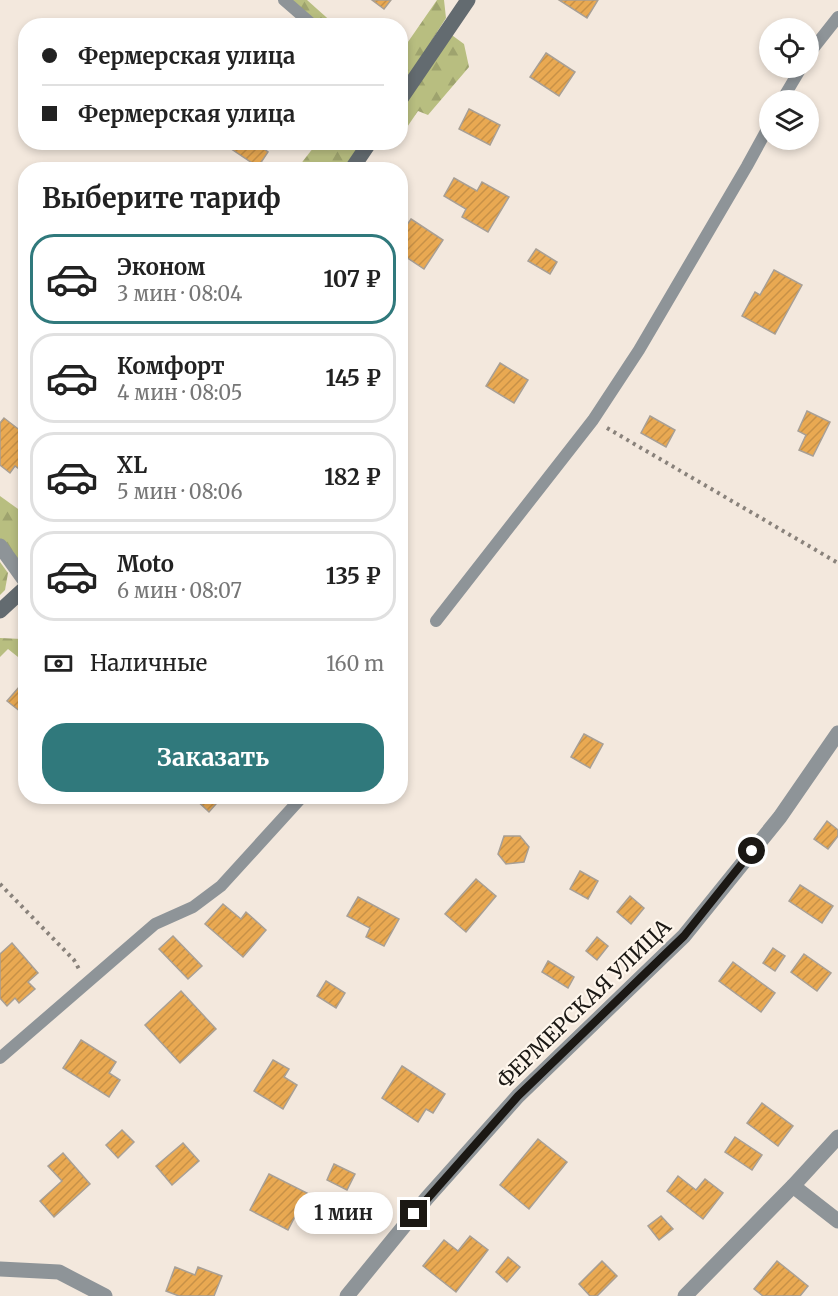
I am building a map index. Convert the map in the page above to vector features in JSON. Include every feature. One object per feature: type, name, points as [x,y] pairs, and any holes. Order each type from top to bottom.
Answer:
[{"type":"street","points":[[408,90],[468,0]]},
{"type":"street","points":[[0,546],[18,571]]},
{"type":"street","points":[[0,611],[18,594]]},
{"type":"street","name":"ФЕРМЕРСКАЯ УЛИЦА","points":[[347,1296],[427,1198],[518,1096],[684,936],[780,817],[838,733]]},
{"type":"street","points":[[685,1296],[794,1186],[838,1137]]},
{"type":"street","points":[[794,1186],[838,1221]]},
{"type":"street","points":[[0,1269],[59,1272],[105,1296]]},
{"type":"lane","points":[[284,0],[305,18]]},
{"type":"lane","points":[[819,42],[838,17]]},
{"type":"lane","points":[[436,621],[593,420],[639,350],[759,144]]},
{"type":"lane","points":[[0,1058],[154,924],[193,908],[221,886],[296,804]]},
{"type":"path","points":[[593,420],[838,563]]},
{"type":"path","points":[[0,884],[74,960],[87,984]]},
{"type":"green space","points":[[290,0],[307,0],[327,18],[309,18]]},
{"type":"green space","points":[[437,0],[444,0],[446,18],[432,40],[449,33],[464,44],[469,67],[428,115],[418,111],[408,126],[408,42]]},
{"type":"green space","points":[[312,150],[357,150],[348,162],[302,162]]},
{"type":"green space","points":[[0,496],[18,509],[18,561],[0,540]]},
{"type":"green space","points":[[0,562],[8,573],[5,590],[0,595]]},
{"type":"green space","points":[[0,638],[18,639],[18,657],[8,649],[0,657]]},
{"type":"building","points":[[372,0],[391,0],[384,9]]},
{"type":"building","points":[[559,0],[598,0],[587,18]]},
{"type":"building","points":[[546,53],[575,72],[559,96],[530,77]]},
{"type":"building","points":[[469,109],[500,125],[490,145],[459,129]]},
{"type":"building","points":[[233,150],[265,150],[268,152],[261,162],[251,162]]},
{"type":"building","points":[[454,178],[477,191],[482,182],[509,197],[488,232],[462,217],[466,209],[444,196]]},
{"type":"building","points":[[411,219],[443,240],[424,269],[408,258],[408,223]]},
{"type":"building","points":[[536,249],[557,262],[550,274],[528,261]]},
{"type":"building","points":[[774,270],[802,285],[775,334],[742,316],[755,292],[760,295]]},
{"type":"building","points":[[500,363],[528,380],[514,403],[486,386]]},
{"type":"building","points":[[807,411],[830,422],[813,456],[799,450],[806,435],[798,431]]},
{"type":"building","points":[[650,416],[675,430],[666,447],[641,433]]},
{"type":"building","points":[[4,418],[18,429],[18,468],[15,466],[10,473],[0,465],[0,423]]},
{"type":"building","points":[[18,688],[18,710],[7,701]]},
{"type":"building","points":[[584,734],[603,744],[590,768],[571,757]]},
{"type":"building","points":[[200,804],[216,804],[209,812]]},
{"type":"building","points":[[827,821],[838,830],[838,836],[828,849],[814,839]]},
{"type":"building","points":[[504,836],[520,836],[529,847],[524,862],[506,864],[498,854]]},
{"type":"building","points":[[580,871],[598,881],[588,899],[570,889]]},
{"type":"building","points":[[476,879],[496,896],[466,932],[445,914]]},
{"type":"building","points":[[800,885],[833,906],[822,923],[789,901]]},
{"type":"building","points":[[630,896],[644,908],[631,924],[617,912]]},
{"type":"building","points":[[358,897],[399,919],[384,946],[366,937],[370,928],[347,916]]},
{"type":"building","points":[[223,904],[241,919],[246,912],[266,930],[243,957],[205,924]]},
{"type":"building","points":[[173,936],[202,966],[188,979],[159,949]]},
{"type":"building","points":[[597,937],[608,946],[597,960],[586,951]]},
{"type":"building","points":[[12,943],[38,973],[28,982],[35,989],[19,1003],[15,998],[7,1006],[0,998],[0,954]]},
{"type":"building","points":[[773,948],[785,956],[775,971],[763,963]]},
{"type":"building","points":[[804,954],[831,973],[817,991],[791,972]]},
{"type":"building","points":[[548,961],[574,977],[568,988],[542,972]]},
{"type":"building","points":[[733,962],[775,993],[761,1012],[719,981]]},
{"type":"building","points":[[326,981],[345,993],[336,1008],[317,996]]},
{"type":"building","points":[[181,991],[216,1029],[180,1063],[145,1025]]},
{"type":"building","points":[[81,1040],[116,1062],[109,1073],[120,1080],[109,1097],[63,1068]]},
{"type":"building","points":[[273,1060],[289,1069],[284,1077],[297,1085],[283,1109],[254,1091]]},
{"type":"building","points":[[402,1066],[445,1094],[433,1113],[426,1109],[418,1122],[382,1098]]},
{"type":"building","points":[[762,1103],[793,1126],[778,1146],[747,1123]]},
{"type":"building","points":[[122,1130],[134,1142],[118,1158],[106,1145]]},
{"type":"building","points":[[735,1137],[762,1155],[752,1170],[725,1152]]},
{"type":"building","points":[[538,1139],[567,1162],[529,1209],[500,1185]]},
{"type":"building","points":[[183,1143],[199,1161],[172,1185],[156,1166]]},
{"type":"building","points":[[63,1153],[90,1184],[54,1217],[40,1201],[62,1181],[48,1166]]},
{"type":"building","points":[[334,1164],[355,1174],[347,1190],[327,1180]]},
{"type":"building","points":[[269,1174],[307,1193],[288,1230],[250,1210]]},
{"type":"building","points":[[678,1176],[696,1190],[705,1179],[723,1193],[703,1219],[667,1191]]},
{"type":"building","points":[[661,1216],[673,1229],[659,1240],[648,1226]]},
{"type":"building","points":[[470,1236],[488,1250],[456,1292],[423,1266],[444,1240],[458,1251]]},
{"type":"building","points":[[508,1257],[520,1267],[507,1282],[496,1272]]},
{"type":"building","points":[[602,1261],[617,1276],[597,1296],[590,1296],[579,1284]]},
{"type":"building","points":[[777,1261],[808,1286],[800,1296],[763,1296],[754,1289]]},
{"type":"building","points":[[175,1267],[195,1275],[198,1267],[222,1276],[214,1296],[179,1296],[166,1291]]},
{"type":"route","points":[[414,1214],[518,1096],[684,936],[752,851]]}]
